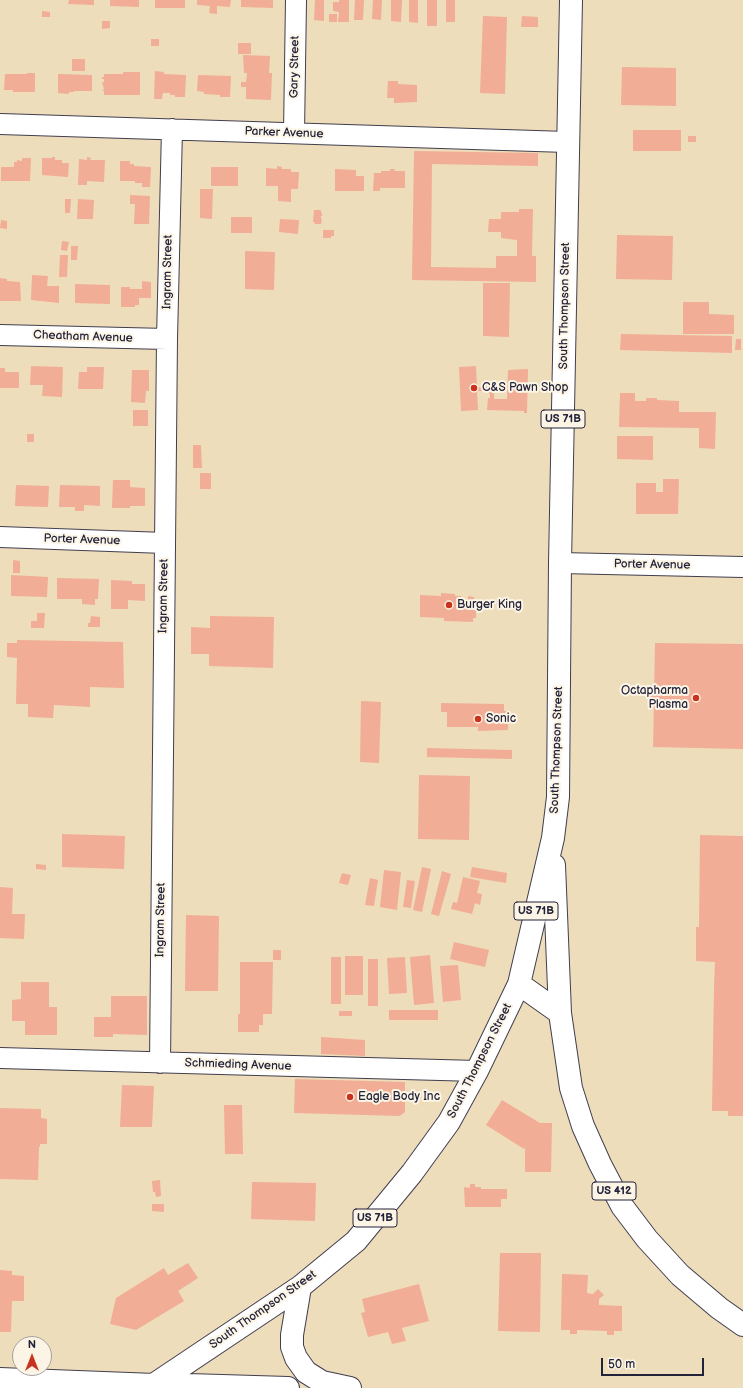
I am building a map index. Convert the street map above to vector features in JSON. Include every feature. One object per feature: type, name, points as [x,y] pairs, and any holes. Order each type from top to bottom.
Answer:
[{"type":"highway","name":"South Thompson Street","points":[[152,1386],[300,1287],[356,1241],[412,1173],[449,1122],[477,1071],[519,984],[553,838],[558,797],[560,563],[567,142],[571,0]]},
{"type":"highway","name":"US 412","points":[[553,838],[560,1012],[572,1088],[583,1126],[600,1164],[622,1206],[646,1239],[680,1275],[719,1308],[743,1325]]},
{"type":"highway","points":[[519,984],[560,1012]]},
{"type":"highway","points":[[300,1287],[292,1335],[292,1347],[296,1358],[306,1372],[322,1382],[350,1388]]},
{"type":"highway","points":[[152,1386],[288,1388]]},
{"type":"street","name":"Gary Street","points":[[294,133],[296,0]]},
{"type":"street","name":"Parker Avenue","points":[[0,124],[567,142]]},
{"type":"street","name":"Ingram Street","points":[[160,1063],[164,543],[172,129]]},
{"type":"street","name":"Cheatham Avenue","points":[[0,335],[167,340]]},
{"type":"street","name":"Porter Avenue","points":[[0,537],[164,543]]},
{"type":"street","name":"Porter Avenue","points":[[560,563],[743,567]]},
{"type":"street","name":"Schmieding Avenue","points":[[0,1058],[477,1071]]},
{"type":"street","points":[[0,1378],[152,1386]]},
{"type":"building","points":[[69,0],[94,0],[94,5],[68,4]]},
{"type":"building","points":[[110,0],[139,0],[139,7],[110,6]]},
{"type":"building","points":[[155,0],[185,0],[185,8],[155,8]]},
{"type":"building","points":[[197,0],[231,0],[230,7],[217,6],[217,14],[209,13],[210,6],[197,5]]},
{"type":"building","points":[[241,0],[273,0],[273,8],[241,7]]},
{"type":"building","points":[[315,0],[324,0],[324,21],[314,20]]},
{"type":"building","points":[[339,0],[349,0],[349,22],[338,22],[339,12],[333,11],[333,2],[339,2]]},
{"type":"building","points":[[355,0],[364,0],[363,20],[354,20]]},
{"type":"building","points":[[373,0],[382,0],[381,20],[372,19]]},
{"type":"building","points":[[391,0],[402,0],[401,22],[391,21]]},
{"type":"building","points":[[409,0],[418,0],[418,23],[409,22]]},
{"type":"building","points":[[427,0],[437,0],[437,26],[427,26]]},
{"type":"building","points":[[446,0],[455,0],[455,22],[446,22]]},
{"type":"building","points":[[42,11],[50,12],[50,17],[42,17]]},
{"type":"building","points":[[329,14],[337,14],[337,22],[329,22]]},
{"type":"building","points":[[483,16],[507,17],[505,94],[480,93]]},
{"type":"building","points":[[522,16],[538,17],[538,27],[521,27]]},
{"type":"building","points":[[102,21],[110,21],[110,28],[102,29]]},
{"type":"building","points":[[151,39],[159,39],[159,46],[151,46]]},
{"type":"building","points":[[238,43],[251,43],[251,54],[238,54]]},
{"type":"building","points":[[243,55],[270,56],[269,73],[272,73],[271,100],[246,99],[246,87],[241,87],[241,82],[246,82],[247,73],[244,73]]},
{"type":"building","points":[[72,59],[85,59],[85,71],[72,71]]},
{"type":"building","points":[[622,67],[676,68],[676,106],[621,105]]},
{"type":"building","points":[[155,71],[164,72],[164,74],[186,75],[185,97],[175,97],[175,95],[170,95],[170,93],[163,92],[162,99],[154,99]]},
{"type":"building","points":[[123,72],[140,72],[140,95],[104,95],[104,91],[102,91],[104,89],[102,82],[104,82],[104,79],[102,79],[102,77],[104,77],[104,74],[123,74]]},
{"type":"building","points":[[35,73],[35,92],[13,92],[13,90],[4,90],[5,74]]},
{"type":"building","points":[[58,74],[92,75],[92,91],[74,91],[69,92],[69,94],[58,93]]},
{"type":"building","points":[[198,75],[231,76],[230,97],[220,97],[220,95],[204,94],[204,92],[197,91]]},
{"type":"building","points":[[388,81],[398,81],[398,84],[417,85],[417,102],[394,103],[394,98],[387,98]]},
{"type":"building","points":[[633,130],[681,130],[681,151],[633,151]]},
{"type":"building","points":[[688,136],[696,136],[696,142],[688,142]]},
{"type":"building","points":[[414,151],[538,153],[538,166],[432,164],[431,267],[496,268],[496,256],[517,256],[517,240],[501,238],[501,232],[488,232],[489,219],[501,219],[501,212],[519,212],[519,209],[533,209],[532,256],[536,256],[536,282],[412,280]]},
{"type":"building","points":[[55,157],[55,160],[62,160],[62,163],[69,163],[68,177],[42,175],[42,158]]},
{"type":"building","points":[[87,157],[91,158],[90,160],[105,160],[104,182],[87,181],[87,185],[78,185],[79,159],[87,160]]},
{"type":"building","points":[[22,158],[31,158],[30,181],[1,181],[1,167],[14,167],[14,162],[17,162],[17,160],[22,161]]},
{"type":"building","points":[[120,161],[130,161],[130,164],[134,164],[134,166],[151,167],[150,187],[142,187],[142,183],[135,183],[135,181],[120,181]]},
{"type":"building","points":[[277,166],[282,167],[282,169],[291,169],[291,172],[299,172],[298,189],[291,189],[291,202],[278,201],[278,186],[266,186],[266,168],[277,169]]},
{"type":"building","points":[[211,167],[238,167],[238,186],[211,186]]},
{"type":"building","points":[[335,169],[356,170],[356,176],[364,176],[364,191],[335,191]]},
{"type":"building","points":[[390,169],[395,169],[394,171],[405,171],[405,188],[380,188],[380,191],[373,191],[374,173],[390,171]]},
{"type":"building","points":[[200,189],[213,189],[212,219],[200,218]]},
{"type":"building","points":[[130,195],[150,196],[149,224],[134,224],[135,204],[130,204]]},
{"type":"building","points":[[65,199],[71,199],[70,213],[65,213]]},
{"type":"building","points":[[78,199],[94,200],[93,219],[77,219]]},
{"type":"building","points":[[314,210],[321,210],[321,224],[314,224],[315,222],[313,222]]},
{"type":"building","points":[[231,217],[252,217],[252,233],[231,233]]},
{"type":"building","points":[[280,219],[299,220],[298,234],[279,232]]},
{"type":"building","points":[[1,220],[7,221],[7,229],[0,228]]},
{"type":"building","points":[[323,230],[334,230],[334,236],[331,236],[331,238],[323,238]]},
{"type":"building","points":[[617,235],[673,236],[672,280],[616,279]]},
{"type":"building","points":[[62,241],[69,242],[67,251],[61,250]]},
{"type":"building","points":[[71,246],[78,246],[77,260],[71,260]]},
{"type":"building","points":[[245,251],[275,252],[274,290],[245,289]]},
{"type":"building","points":[[60,255],[68,255],[67,277],[59,277]]},
{"type":"building","points":[[32,275],[48,276],[47,286],[59,286],[59,303],[31,300]]},
{"type":"building","points":[[0,278],[7,279],[7,281],[20,282],[21,301],[0,301]]},
{"type":"building","points":[[142,281],[151,282],[151,298],[139,298],[139,305],[135,305],[135,307],[121,307],[121,287],[142,289]]},
{"type":"building","points":[[483,283],[510,283],[509,337],[483,336]]},
{"type":"building","points":[[75,284],[110,285],[110,304],[75,303]]},
{"type":"building","points":[[683,302],[709,302],[709,314],[734,315],[734,334],[683,334]]},
{"type":"building","points":[[621,334],[732,336],[732,353],[620,350]]},
{"type":"building","points":[[736,339],[741,339],[741,350],[735,350]]},
{"type":"building","points":[[31,366],[63,367],[62,397],[42,396],[43,385],[30,385]]},
{"type":"building","name":"C&S Pawn Shop","points":[[476,366],[477,387],[487,387],[492,389],[494,399],[507,399],[508,370],[528,369],[527,413],[524,413],[524,411],[487,410],[488,398],[490,398],[490,395],[485,391],[477,391],[478,410],[461,411],[459,367]]},
{"type":"building","points":[[87,367],[104,367],[103,389],[78,389],[79,372],[87,372]]},
{"type":"building","points":[[0,368],[5,368],[5,372],[19,372],[19,388],[0,388]]},
{"type":"building","points":[[132,370],[149,370],[149,391],[146,391],[145,403],[131,402]]},
{"type":"building","points":[[620,393],[635,393],[635,401],[646,401],[646,398],[657,398],[657,400],[679,401],[679,412],[716,412],[715,449],[699,448],[699,428],[619,427]]},
{"type":"building","points":[[133,410],[148,410],[148,426],[133,426]]},
{"type":"building","points":[[27,434],[34,434],[34,442],[27,442]]},
{"type":"building","points":[[617,436],[653,436],[653,460],[617,459]]},
{"type":"building","points":[[193,445],[201,445],[202,468],[193,468]]},
{"type":"building","points":[[200,473],[211,473],[211,489],[200,489]]},
{"type":"building","points":[[663,479],[679,479],[678,514],[636,514],[636,483],[656,483],[656,492],[663,492]]},
{"type":"building","points":[[113,480],[130,480],[130,487],[145,488],[145,506],[112,508]]},
{"type":"building","points":[[16,485],[49,486],[48,507],[15,506]]},
{"type":"building","points":[[60,485],[100,486],[100,506],[84,505],[84,511],[75,511],[75,507],[59,507]]},
{"type":"building","points":[[13,560],[20,561],[20,573],[13,573]]},
{"type":"building","points":[[11,575],[48,577],[47,597],[11,596]]},
{"type":"building","points":[[57,578],[99,579],[98,599],[95,599],[95,605],[82,604],[82,599],[57,599]]},
{"type":"building","points":[[111,580],[132,581],[132,584],[145,584],[145,601],[128,600],[128,609],[111,609]]},
{"type":"building","name":"Burger King","points":[[441,593],[455,594],[455,596],[461,596],[461,599],[468,599],[468,596],[474,597],[475,603],[477,603],[477,608],[474,610],[476,610],[476,618],[473,618],[473,622],[444,621],[444,618],[420,617],[420,595],[441,596]]},
{"type":"building","points":[[37,613],[45,613],[44,628],[31,628],[31,621],[37,621]]},
{"type":"building","points":[[91,616],[100,617],[100,627],[88,627]]},
{"type":"building","points":[[210,616],[274,617],[273,668],[209,666],[209,654],[191,654],[191,627],[210,628]]},
{"type":"building","points":[[17,640],[123,642],[124,688],[90,687],[90,707],[54,705],[53,718],[28,717],[28,704],[16,704],[17,658],[7,657],[7,643],[17,643]]},
{"type":"building","name":"Octapharma Plasma","points":[[655,643],[743,644],[743,749],[653,747],[654,701],[649,701],[649,694],[654,694]]},
{"type":"building","points":[[361,701],[381,702],[379,763],[360,762]]},
{"type":"building","name":"Sonic","points":[[441,703],[504,704],[504,711],[509,711],[508,730],[478,731],[478,727],[447,727],[447,712],[441,712]]},
{"type":"building","points":[[427,748],[512,750],[512,759],[427,757]]},
{"type":"building","points":[[419,775],[470,776],[469,840],[418,839]]},
{"type":"building","points":[[62,834],[125,836],[124,869],[62,867]]},
{"type":"building","points":[[700,835],[743,836],[743,1116],[728,1116],[728,1111],[712,1111],[715,962],[696,961],[696,927],[699,927]]},
{"type":"building","points":[[36,864],[46,865],[46,870],[36,869]]},
{"type":"building","points":[[422,867],[431,869],[422,912],[413,910]]},
{"type":"building","points":[[472,867],[507,873],[506,883],[470,877]]},
{"type":"building","points":[[384,870],[401,872],[397,910],[380,907]]},
{"type":"building","points":[[442,871],[451,874],[439,916],[431,914]]},
{"type":"building","points":[[342,873],[351,875],[348,885],[339,883]]},
{"type":"building","points":[[463,877],[480,881],[477,893],[482,894],[480,905],[475,903],[472,914],[451,909],[453,902],[457,903]]},
{"type":"building","points":[[370,878],[378,880],[374,906],[365,905]]},
{"type":"building","points":[[407,880],[415,881],[411,908],[403,907]]},
{"type":"building","points":[[0,887],[13,888],[12,914],[25,914],[24,939],[0,938]]},
{"type":"building","points":[[186,915],[219,916],[218,991],[185,991]]},
{"type":"building","points":[[454,942],[489,950],[485,967],[450,959]]},
{"type":"building","points":[[273,950],[281,950],[281,960],[273,960]]},
{"type":"building","points":[[430,955],[434,1003],[414,1005],[410,957]]},
{"type":"building","points":[[345,956],[363,956],[363,995],[345,995]]},
{"type":"building","points":[[331,957],[341,957],[341,1004],[331,1004]]},
{"type":"building","points":[[405,957],[407,993],[389,994],[387,958]]},
{"type":"building","points":[[368,959],[378,959],[378,1006],[368,1006]]},
{"type":"building","points":[[240,962],[273,962],[272,1014],[263,1014],[263,1025],[259,1025],[259,1032],[238,1032],[238,1014],[240,1014]]},
{"type":"building","points":[[458,965],[461,1000],[443,1002],[440,966]]},
{"type":"building","points":[[21,982],[49,982],[49,1007],[57,1007],[57,1035],[25,1035],[25,1021],[12,1021],[12,1000],[21,999]]},
{"type":"building","points":[[111,996],[147,996],[147,1035],[113,1034],[113,1037],[94,1037],[94,1017],[111,1017]]},
{"type":"building","points":[[389,1010],[438,1010],[438,1020],[389,1020]]},
{"type":"building","points":[[339,1011],[352,1011],[352,1016],[339,1016]]},
{"type":"building","points":[[321,1037],[365,1040],[365,1056],[321,1054]]},
{"type":"building","name":"Eagle Body Inc","points":[[295,1079],[405,1082],[405,1112],[400,1116],[294,1113]]},
{"type":"building","points":[[122,1085],[154,1086],[152,1127],[120,1127]]},
{"type":"building","points":[[502,1100],[540,1123],[552,1123],[551,1172],[525,1172],[525,1147],[524,1149],[486,1125]]},
{"type":"building","points":[[224,1105],[242,1105],[243,1154],[225,1154]]},
{"type":"building","points":[[0,1108],[41,1109],[41,1118],[47,1119],[47,1144],[40,1144],[39,1147],[38,1180],[0,1179]]},
{"type":"building","points":[[160,1180],[161,1196],[156,1197],[155,1192],[153,1192],[152,1181]]},
{"type":"building","points":[[252,1182],[316,1183],[315,1221],[251,1219]]},
{"type":"building","points":[[470,1184],[475,1184],[475,1187],[481,1187],[481,1189],[507,1189],[507,1199],[501,1199],[501,1207],[465,1207],[464,1187],[470,1188]]},
{"type":"building","points":[[152,1204],[164,1204],[164,1212],[152,1211]]},
{"type":"building","points":[[500,1253],[541,1253],[540,1332],[498,1331]]},
{"type":"building","points":[[188,1263],[198,1278],[178,1291],[184,1301],[136,1330],[110,1324],[116,1298],[164,1268],[168,1275]]},
{"type":"building","points":[[0,1270],[12,1271],[12,1275],[24,1276],[24,1301],[12,1301],[11,1332],[0,1332]]},
{"type":"building","points":[[562,1274],[588,1275],[587,1293],[593,1294],[598,1289],[604,1295],[599,1299],[599,1305],[622,1306],[622,1331],[614,1331],[614,1335],[607,1335],[607,1331],[577,1330],[577,1334],[570,1334],[570,1330],[561,1330]]},
{"type":"building","points":[[419,1284],[429,1321],[402,1328],[406,1341],[392,1344],[388,1332],[368,1337],[361,1313],[365,1312],[362,1299]]},
{"type":"place","name":"C&S Pawn Shop","points":[[474,388]]},
{"type":"place","name":"Burger King","points":[[449,605]]},
{"type":"place","name":"Octapharma Plasma","points":[[696,698]]},
{"type":"place","name":"Sonic","points":[[478,719]]},
{"type":"place","name":"Eagle Body Inc","points":[[350,1097]]}]
